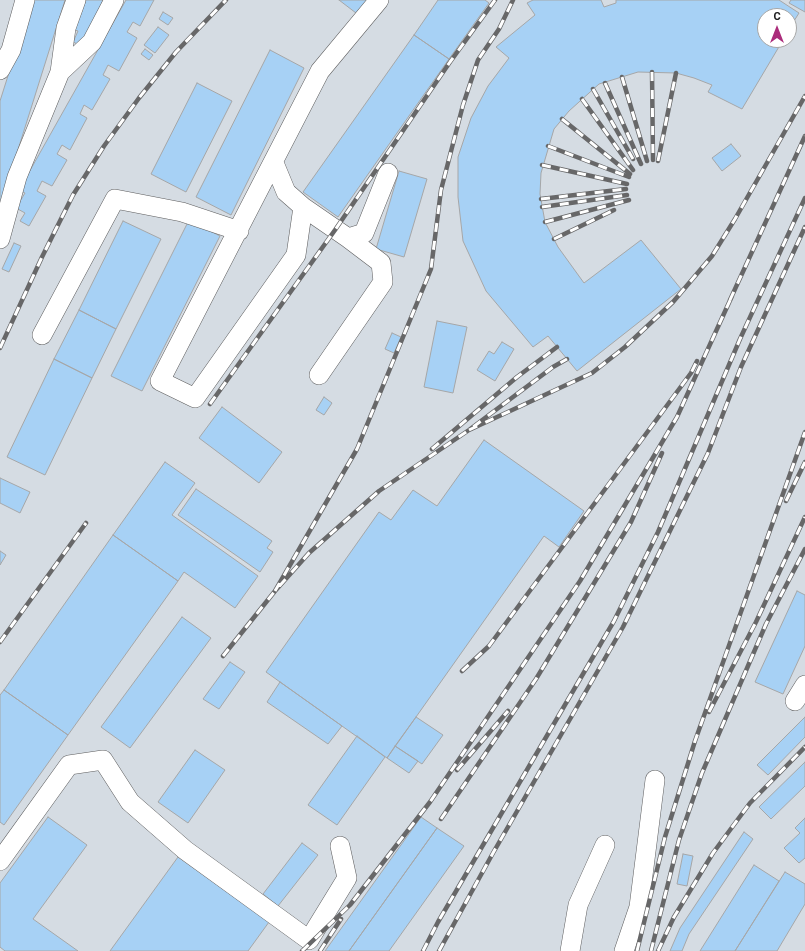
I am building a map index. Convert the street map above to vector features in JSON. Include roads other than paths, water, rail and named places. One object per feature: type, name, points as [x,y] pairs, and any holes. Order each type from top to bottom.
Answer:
[{"type":"lane","points":[[0,70],[11,50],[25,0]]},
{"type":"lane","points":[[0,239],[17,177],[60,72],[66,28],[76,0]]},
{"type":"lane","points":[[60,72],[92,42],[114,0]]},
{"type":"lane","points":[[303,207],[296,255],[195,398],[160,381],[239,231],[320,71],[379,0]]},
{"type":"lane","points":[[274,163],[286,192],[303,207],[348,238],[380,263],[383,282],[319,375]]},
{"type":"lane","points":[[348,238],[364,233],[388,173]]},
{"type":"lane","points":[[42,335],[115,199],[182,212],[239,231]]},
{"type":"lane","points":[[795,701],[805,685]]},
{"type":"lane","points":[[0,861],[69,765],[103,760],[130,802],[185,850],[309,940],[347,878],[340,846]]},
{"type":"lane","points":[[624,951],[639,908],[655,780]]},
{"type":"lane","points":[[570,951],[578,905],[605,845]]},
{"type":"railway","points":[[0,348],[42,257],[73,195],[104,146],[139,98],[176,52],[226,0]]},
{"type":"railway","points":[[210,404],[335,230],[450,62],[495,0]]},
{"type":"railway","points":[[275,591],[357,449],[431,269],[441,190],[463,105],[478,60],[499,29],[513,0]]},
{"type":"railway","points":[[652,72],[653,160]]},
{"type":"railway","points":[[658,161],[676,73]]},
{"type":"railway","points":[[622,77],[647,161]]},
{"type":"railway","points":[[605,83],[641,164]]},
{"type":"railway","points":[[593,89],[633,159]]},
{"type":"railway","points":[[469,430],[592,373],[625,347],[673,302],[712,256],[735,219],[805,96]]},
{"type":"railway","points":[[582,99],[633,170]]},
{"type":"railway","points":[[562,119],[630,174]]},
{"type":"railway","points":[[730,300],[805,136]]},
{"type":"railway","points":[[548,146],[629,177]]},
{"type":"railway","points":[[542,165],[627,184]]},
{"type":"railway","points":[[541,199],[626,189]]},
{"type":"railway","points":[[542,207],[627,195]]},
{"type":"railway","points":[[423,951],[438,922],[614,621],[658,532],[740,339],[805,198]]},
{"type":"railway","points":[[545,222],[629,200]]},
{"type":"railway","points":[[554,239],[614,210]]},
{"type":"railway","points":[[439,951],[493,853],[623,627],[708,453],[741,367],[805,227]]},
{"type":"railway","points":[[302,951],[350,905],[430,802],[580,581],[677,417],[732,296]]},
{"type":"railway","points":[[432,449],[517,377],[557,347]]},
{"type":"railway","points":[[223,656],[275,591],[309,553],[379,491],[469,430],[553,367],[567,359]]},
{"type":"railway","points":[[462,671],[489,646],[691,373],[697,361]]},
{"type":"railway","points":[[637,951],[665,837],[695,741],[805,432]]},
{"type":"railway","points":[[441,819],[536,679],[631,522],[662,453]]},
{"type":"railway","points":[[786,501],[805,462]]},
{"type":"railway","points":[[709,712],[756,622],[805,517]]},
{"type":"railway","points":[[0,642],[86,523]]},
{"type":"railway","points":[[651,951],[679,840],[702,773],[766,624],[805,549]]},
{"type":"railway","points":[[457,770],[508,711]]},
{"type":"railway","points":[[658,951],[674,917],[713,853],[750,803],[805,747]]},
{"type":"railway","points":[[320,951],[341,919]]}]
